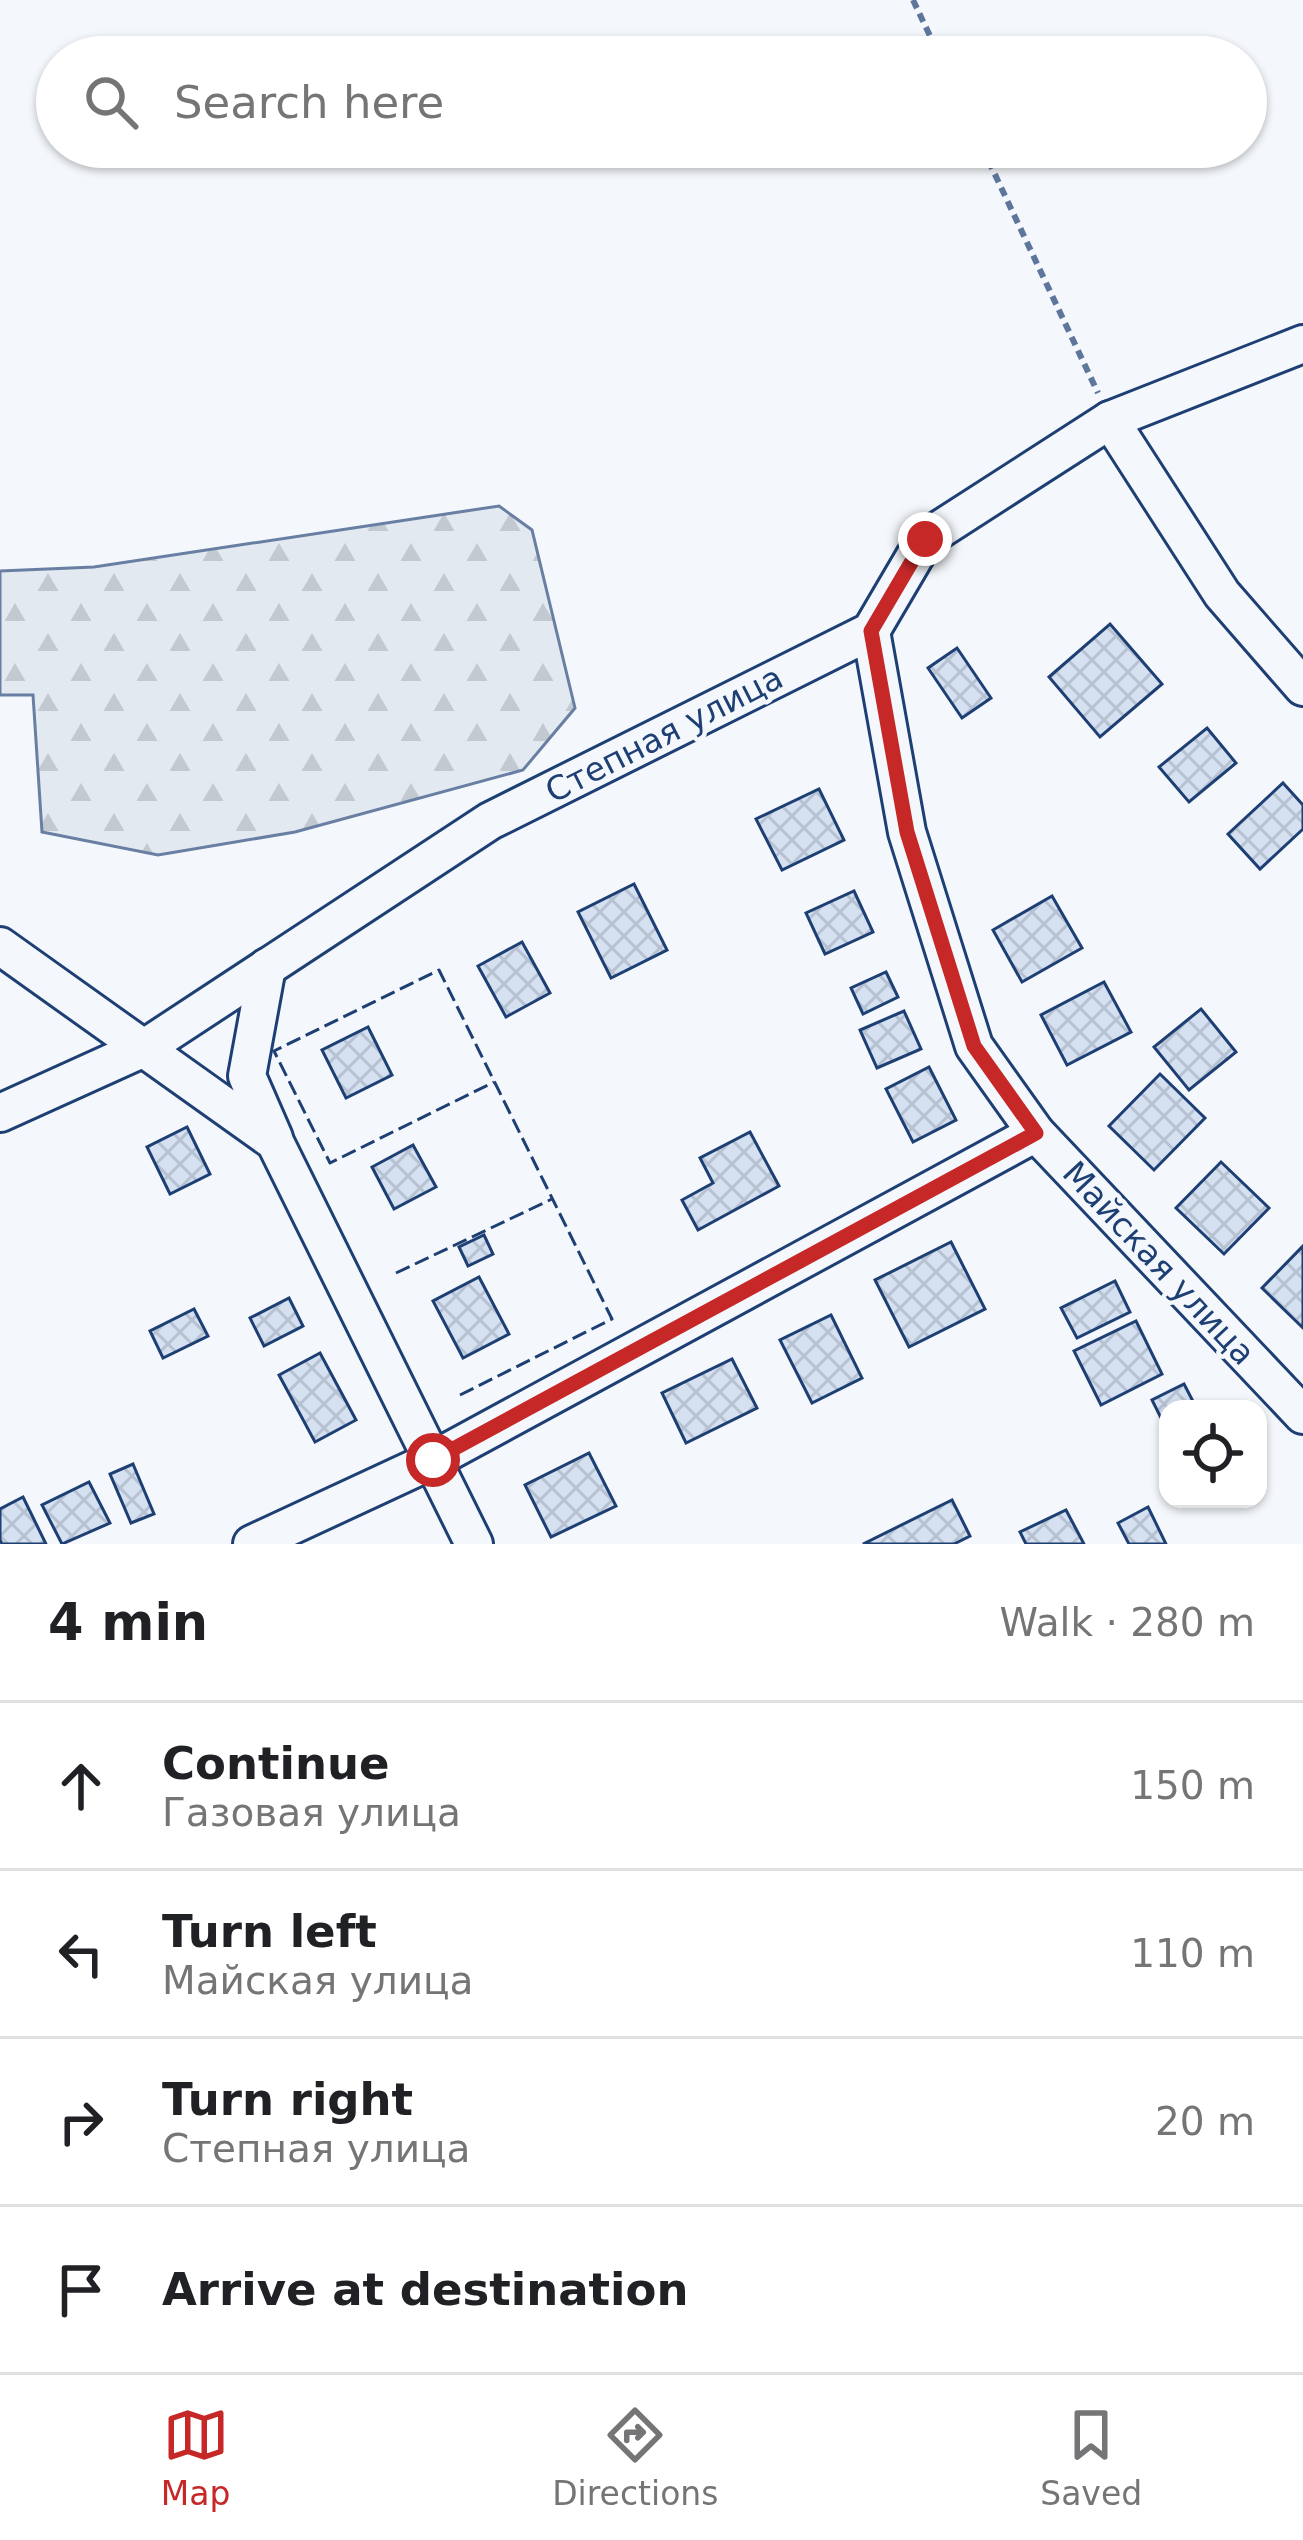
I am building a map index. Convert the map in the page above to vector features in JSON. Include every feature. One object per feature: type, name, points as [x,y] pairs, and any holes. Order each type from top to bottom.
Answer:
[{"type":"street","points":[[871,631],[925,539],[1110,420],[1303,344]]},
{"type":"street","points":[[1110,420],[1222,594],[1303,687]]},
{"type":"street","name":"Степная улица","points":[[0,1113],[146,1048],[490,821],[871,631]]},
{"type":"street","name":"Майская улица","points":[[871,631],[907,832],[974,1046],[1036,1133],[1303,1415]]},
{"type":"street","points":[[0,946],[275,1142]]},
{"type":"street","points":[[267,968],[247,1076],[275,1142],[474,1544]]},
{"type":"street","points":[[252,1544],[433,1460],[1036,1133]]},
{"type":"path","points":[[913,0],[930,36]]},
{"type":"path","points":[[992,168],[1110,420]]},
{"type":"green space","points":[[499,506],[532,530],[575,708],[523,770],[295,832],[158,855],[42,832],[33,695],[0,695],[0,571],[94,567]]},
{"type":"building","points":[[1110,624],[1162,684],[1100,737],[1049,677]]},
{"type":"building","points":[[957,648],[991,698],[962,718],[928,668]]},
{"type":"building","points":[[1207,728],[1236,763],[1189,802],[1159,767]]},
{"type":"building","points":[[1283,783],[1303,805],[1303,829],[1260,869],[1228,834]]},
{"type":"building","points":[[819,789],[844,840],[782,870],[756,819]]},
{"type":"building","points":[[634,884],[667,950],[611,978],[578,912]]},
{"type":"building","points":[[854,891],[873,932],[825,954],[806,913]]},
{"type":"building","points":[[1052,896],[1082,948],[1022,982],[993,930]]},
{"type":"building","points":[[522,942],[550,993],[506,1017],[478,966]]},
{"type":"building","points":[[886,972],[898,997],[863,1014],[851,988]]},
{"type":"building","points":[[1104,982],[1131,1032],[1067,1065],[1041,1015]]},
{"type":"building","points":[[1201,1009],[1236,1052],[1189,1090],[1154,1047]]},
{"type":"building","points":[[904,1011],[921,1049],[877,1068],[860,1030]]},
{"type":"building","points":[[368,1027],[392,1075],[346,1098],[322,1050]]},
{"type":"building","points":[[929,1067],[956,1120],[913,1142],[886,1089]]},
{"type":"building","points":[[1160,1074],[1205,1118],[1154,1170],[1109,1126]]},
{"type":"building","points":[[187,1127],[210,1174],[170,1194],[147,1147]]},
{"type":"building","points":[[750,1132],[779,1186],[698,1230],[682,1200],[713,1183],[700,1158]]},
{"type":"building","points":[[413,1145],[436,1187],[394,1209],[372,1167]]},
{"type":"building","points":[[1221,1162],[1269,1208],[1224,1254],[1176,1208]]},
{"type":"building","points":[[484,1235],[493,1254],[468,1266],[459,1247]]},
{"type":"building","points":[[951,1242],[985,1309],[909,1347],[875,1280]]},
{"type":"building","points":[[1303,1246],[1303,1328],[1262,1288]]},
{"type":"building","points":[[479,1277],[509,1334],[463,1358],[433,1301]]},
{"type":"building","points":[[1115,1281],[1130,1312],[1077,1338],[1061,1308]]},
{"type":"building","points":[[289,1298],[303,1326],[264,1346],[250,1318]]},
{"type":"building","points":[[194,1309],[208,1336],[163,1358],[150,1331]]},
{"type":"building","points":[[831,1315],[862,1378],[812,1403],[780,1340]]},
{"type":"building","points":[[1136,1321],[1162,1374],[1101,1405],[1074,1351]]},
{"type":"building","points":[[320,1353],[356,1420],[315,1442],[279,1375]]},
{"type":"building","points":[[732,1359],[757,1408],[686,1443],[662,1393]]},
{"type":"building","points":[[1184,1384],[1192,1400],[1159,1400],[1159,1414],[1152,1400]]},
{"type":"building","points":[[589,1453],[616,1506],[551,1537],[525,1485]]},
{"type":"building","points":[[133,1464],[154,1514],[131,1523],[110,1474]]},
{"type":"building","points":[[89,1482],[110,1523],[62,1544],[42,1505]]},
{"type":"building","points":[[23,1497],[46,1544],[2,1544],[0,1540],[0,1509]]},
{"type":"building","points":[[952,1500],[970,1536],[954,1544],[863,1544]]},
{"type":"building","points":[[1148,1507],[1166,1544],[1129,1544],[1118,1523]]},
{"type":"building","points":[[1066,1510],[1084,1544],[1026,1544],[1020,1532]]},
{"type":"fence","points":[[460,1395],[612,1319],[439,970],[274,1051],[330,1163],[494,1082]]},
{"type":"fence","points":[[396,1273],[552,1199]]},
{"type":"route","points":[[433,1460],[1036,1133],[974,1046],[907,832],[871,631],[925,539]]}]
